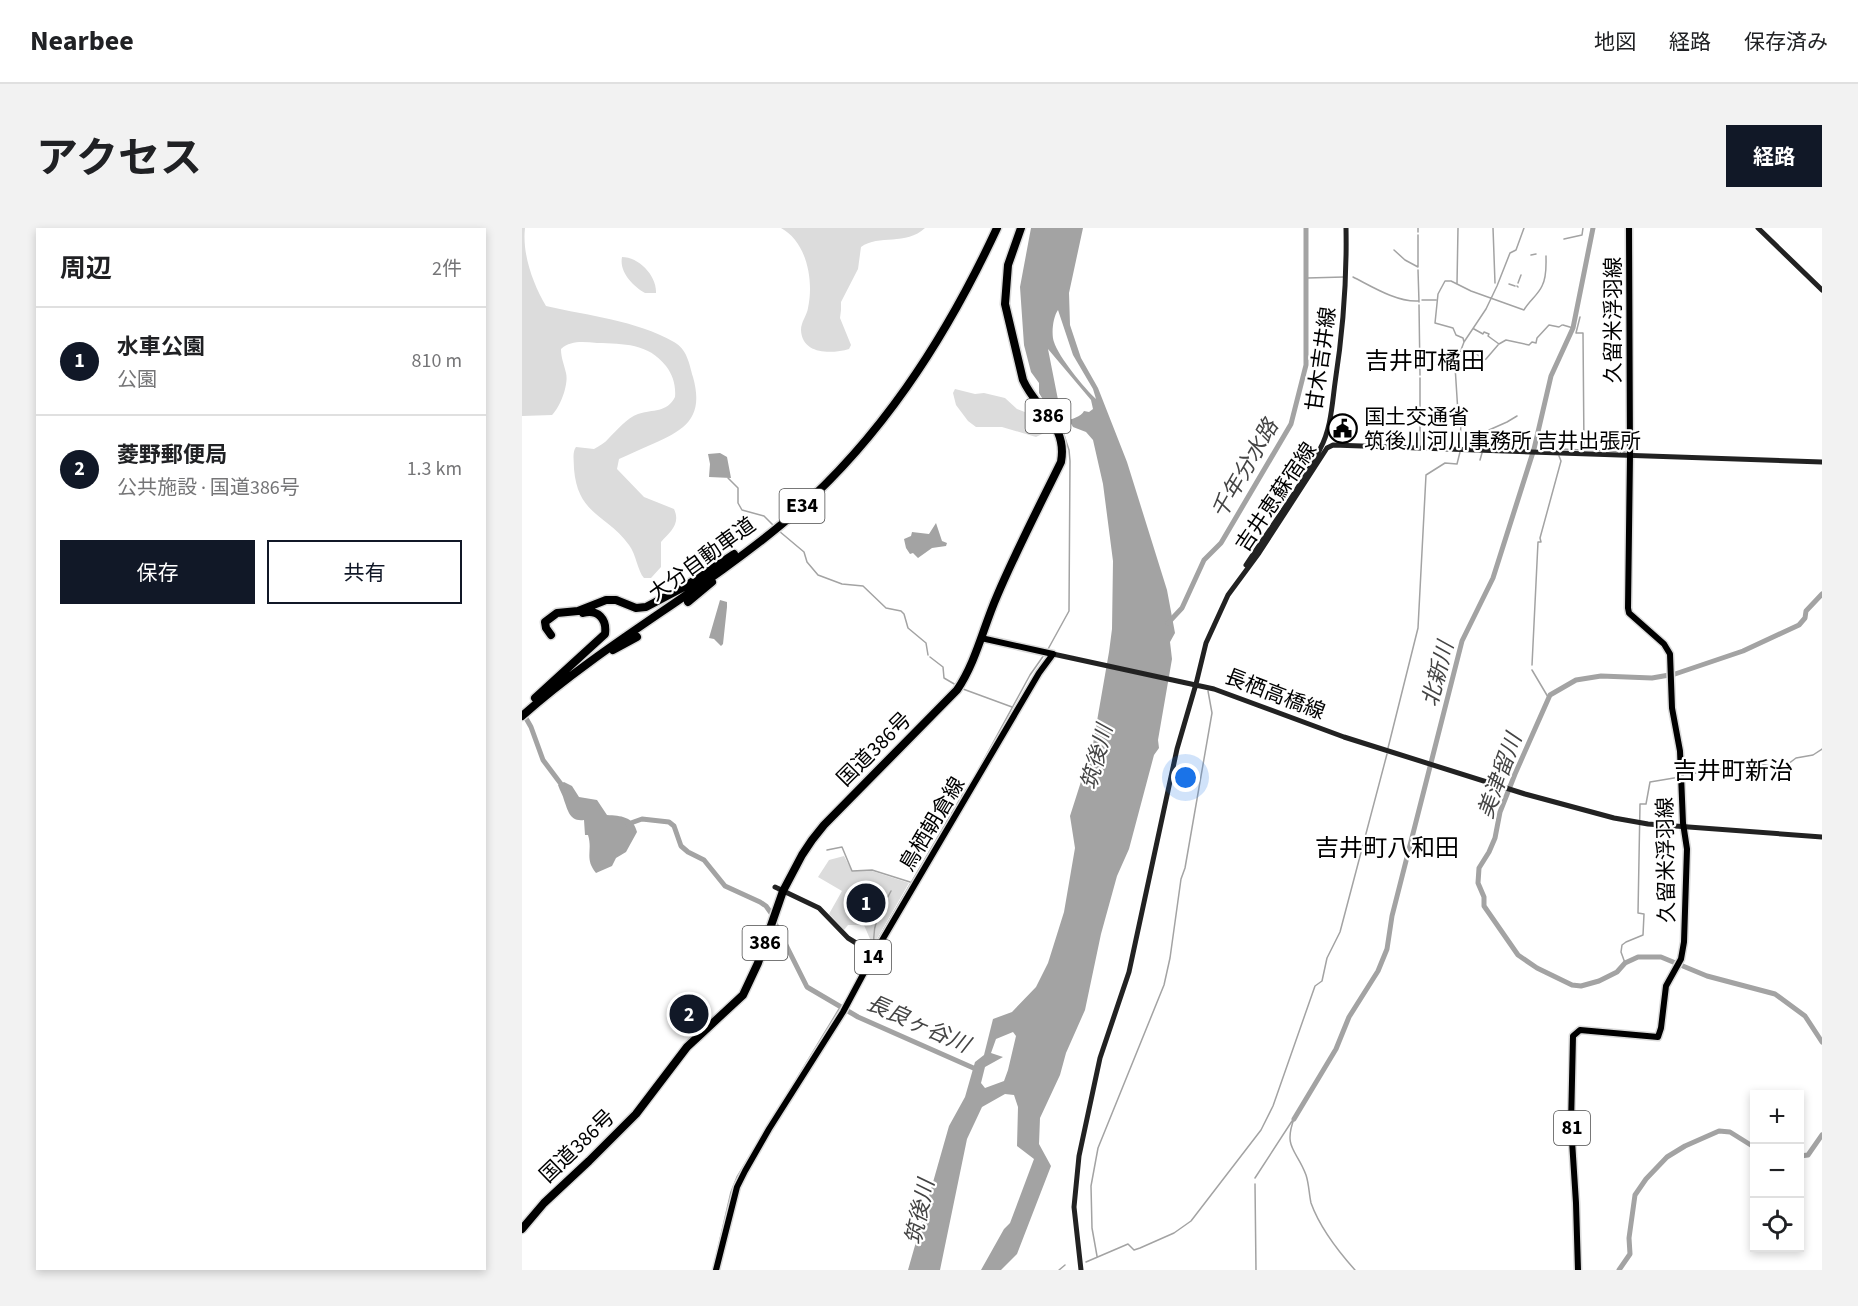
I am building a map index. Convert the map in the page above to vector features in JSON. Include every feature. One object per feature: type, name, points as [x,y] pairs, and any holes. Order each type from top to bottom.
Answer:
[{"type":"highway","name":"大分自動車道","points":[[525,710],[598,649],[737,552],[811,492],[846,456],[880,416],[909,376],[938,330],[991,228]]},
{"type":"highway","name":"大分自動車道","points":[[536,700],[742,555],[781,524],[839,470],[868,439],[898,400],[947,324],[997,228]]},
{"type":"highway","name":"国道386号","points":[[522,1229],[544,1203],[636,1114],[687,1047],[743,995],[758,963],[779,889],[802,855],[824,825],[957,690],[972,662],[996,598],[1028,526],[1061,462],[1063,450],[1054,424],[1027,390],[1023,380],[1005,304],[1008,265],[1021,228]]},
{"type":"highway","points":[[688,602],[781,524]]},
{"type":"highway","points":[[550,635],[546,622],[557,613],[578,610],[611,599],[631,607],[646,607],[684,587],[737,552]]},
{"type":"highway","points":[[536,700],[605,634],[604,621],[598,613],[589,611],[577,616]]},
{"type":"highway","points":[[536,700],[601,657],[637,637]]},
{"type":"main road","name":"甘木吉井線","points":[[1240,577],[1321,448],[1326,434],[1332,409],[1344,319],[1346,228]]},
{"type":"main road","name":"久留米浮羽線","points":[[1578,1270],[1572,1125],[1573,1036],[1580,1030],[1658,1037],[1666,986],[1681,959],[1684,942],[1686,866],[1680,751],[1672,708],[1670,654],[1664,644],[1632,616],[1628,608],[1629,228]]},
{"type":"main road","points":[[1758,228],[1822,290]]},
{"type":"main road","name":"吉井恵蘇宿線","points":[[1194,684],[1206,643],[1221,607],[1240,577],[1259,554],[1329,446],[1822,462]]},
{"type":"main road","points":[[981,638],[1194,684]]},
{"type":"main road","name":"鳥栖朝倉線","points":[[716,1270],[737,1187],[745,1171],[843,1012],[873,954],[1039,673],[1053,654]]},
{"type":"main road","name":"長栖高橋線","points":[[1081,1270],[1074,1207],[1079,1156],[1100,1058],[1129,972],[1177,749],[1194,684],[1238,697],[1313,727],[1505,788],[1590,812],[1638,822],[1684,827],[1822,837]]},
{"type":"main road","points":[[779,889],[819,908],[848,938],[873,954]]},
{"type":"shaded area","points":[[522,228],[525,228],[525,248],[530,268],[546,306],[644,328],[678,345],[685,352],[689,362],[696,392],[696,404],[688,422],[671,435],[619,459],[617,469],[644,497],[674,509],[676,514],[671,531],[661,542],[661,567],[651,578],[644,578],[640,572],[629,545],[587,506],[577,484],[574,454],[576,447],[594,449],[600,446],[634,416],[668,406],[675,397],[672,377],[659,358],[635,346],[573,343],[561,349],[567,378],[563,396],[555,412],[552,415],[522,416]]},
{"type":"shaded area","points":[[781,228],[925,228],[910,237],[876,241],[861,247],[858,269],[841,302],[840,318],[851,345],[849,349],[827,352],[812,348],[803,338],[801,327],[810,297],[809,275],[803,252],[790,234]]},
{"type":"shaded area","points":[[622,257],[635,260],[646,269],[654,280],[656,293],[645,293],[636,287],[625,273]]},
{"type":"shaded area","points":[[955,389],[1005,398],[1017,409],[1043,419],[1046,432],[1036,437],[1002,427],[976,427],[968,421],[956,405],[953,393]]},
{"type":"shaded area","points":[[844,856],[852,871],[872,871],[909,883],[871,949],[867,947],[870,939],[864,925],[848,925],[844,930],[829,914],[842,891],[818,877],[829,860]]},
{"type":"water","name":"筑後川","points":[[1031,228],[1083,228],[1069,293],[1070,325],[1081,358],[1098,388],[1127,462],[1167,590],[1175,633],[1170,642],[1172,659],[1158,740],[1159,748],[1154,755],[1129,849],[1117,876],[1101,934],[1085,1010],[1066,1053],[1060,1075],[1040,1118],[1039,1144],[1051,1166],[1017,1254],[1001,1270],[981,1270],[1004,1229],[1010,1223],[1034,1159],[1017,1146],[1018,1107],[1014,1095],[1005,1094],[982,1107],[967,1139],[940,1270],[908,1270],[949,1126],[965,1097],[975,1062],[984,1055],[993,1019],[1012,1012],[1036,987],[1048,963],[1064,912],[1075,848],[1070,816],[1093,744],[1112,629],[1113,561],[1103,484],[1093,440],[1086,432],[1073,427],[1070,422],[1063,422],[1064,428],[1061,430],[1039,393],[1039,383],[1031,372],[1024,345],[1020,287]],"holes":[[[1058,310],[1073,355],[1093,389],[1096,399],[1072,372],[1053,339]],[[1048,349],[1091,400],[1093,409],[1089,412],[1084,411],[1074,418],[1062,420]],[[1013,1032],[1016,1036],[1004,1081],[985,1088],[981,1083],[985,1067],[1003,1057],[991,1053],[996,1039]]]},
{"type":"water","points":[[720,453],[727,457],[731,478],[709,477],[708,454]]},
{"type":"water","points":[[936,523],[942,541],[947,543],[946,546],[932,548],[918,558],[913,553],[910,554],[904,539],[911,536],[912,532],[929,534]]},
{"type":"water","points":[[720,600],[727,602],[721,646],[714,639],[709,638]]},
{"type":"water","points":[[564,782],[572,786],[579,797],[597,800],[607,815],[626,818],[633,823],[637,832],[626,852],[616,858],[612,866],[596,873],[592,868],[584,820],[576,819],[568,812],[558,785]]},
{"type":"water","points":[[965,789],[968,791],[873,951],[871,950]]},
{"type":"waterway","name":"千年分水路","points":[[1168,623],[1182,608],[1204,560],[1221,543],[1291,424],[1306,365],[1306,228]]},
{"type":"waterway","points":[[1457,284],[1458,228]]},
{"type":"waterway","points":[[1493,228],[1495,283]]},
{"type":"waterway","points":[[1460,448],[1461,421],[1458,413],[1455,366],[1464,342],[1486,309],[1510,253],[1516,250],[1524,228]]},
{"type":"waterway","points":[[1564,239],[1582,235],[1583,228]]},
{"type":"waterway","name":"北新川","points":[[1294,1119],[1336,1049],[1349,1017],[1378,971],[1387,949],[1392,916],[1462,641],[1493,578],[1534,449],[1551,376],[1573,328],[1593,228]]},
{"type":"waterway","points":[[1394,250],[1405,260],[1418,267],[1418,235]]},
{"type":"waterway","points":[[1531,255],[1536,254]]},
{"type":"waterway","points":[[1464,342],[1463,338],[1456,335],[1453,328],[1435,323],[1438,294],[1445,281],[1451,281],[1471,291],[1524,310],[1544,282],[1546,256]]},
{"type":"waterway","points":[[1418,270],[1419,302]]},
{"type":"waterway","points":[[1518,283],[1521,275]]},
{"type":"waterway","points":[[1307,278],[1344,277]]},
{"type":"waterway","points":[[1353,277],[1401,299],[1418,301]]},
{"type":"waterway","points":[[1509,284],[1515,286]]},
{"type":"waterway","points":[[1422,300],[1436,300]]},
{"type":"waterway","points":[[1419,305],[1420,375]]},
{"type":"waterway","points":[[1580,317],[1576,333],[1583,333],[1584,450]]},
{"type":"waterway","points":[[1474,329],[1483,334],[1484,332],[1489,334],[1488,336],[1499,344],[1506,340],[1529,345],[1532,342],[1536,343],[1537,338],[1549,325],[1559,327],[1562,325]]},
{"type":"waterway","points":[[1563,325],[1573,328]]},
{"type":"waterway","points":[[1483,360],[1498,345]]},
{"type":"waterway","points":[[1477,354],[1480,357]]},
{"type":"waterway","points":[[1420,378],[1420,445]]},
{"type":"waterway","points":[[1484,447],[1489,430],[1517,416]]},
{"type":"waterway","points":[[1047,651],[1069,611],[1070,461],[1062,429]]},
{"type":"waterway","points":[[1561,449],[1626,452]]},
{"type":"waterway","points":[[1388,748],[1418,628],[1426,475],[1445,463],[1457,464],[1460,452]]},
{"type":"waterway","points":[[1480,460],[1482,453]]},
{"type":"waterway","points":[[1532,665],[1538,542],[1541,542],[1540,538],[1561,461],[1559,456]]},
{"type":"waterway","points":[[728,478],[738,488],[738,503],[742,510],[764,516],[773,525]]},
{"type":"waterway","points":[[779,531],[804,552],[807,562],[818,575],[842,584],[863,586],[886,608],[901,611],[908,628],[926,643],[928,655]]},
{"type":"waterway","name":"美津留川","points":[[1822,594],[1806,611],[1805,618],[1799,625],[1743,651],[1675,674],[1652,678],[1601,676],[1576,680],[1550,695],[1500,812],[1495,838],[1479,868],[1478,883],[1484,897],[1484,906],[1518,955],[1537,968],[1572,985],[1581,986],[1599,981],[1638,957],[1661,957],[1707,976],[1775,994],[1805,1016],[1822,1042]]},
{"type":"waterway","points":[[975,776],[1030,675],[1044,655]]},
{"type":"waterway","points":[[930,657],[943,667],[944,678],[956,685]]},
{"type":"waterway","points":[[1532,670],[1548,697]]},
{"type":"waterway","points":[[963,689],[1012,707]]},
{"type":"waterway","points":[[1097,1256],[1092,1228],[1091,1186],[1098,1148],[1164,985],[1212,713],[1208,691]]},
{"type":"waterway","points":[[523,713],[531,727],[543,760],[564,788]]},
{"type":"waterway","points":[[1684,775],[1722,769],[1737,762],[1771,766],[1788,764],[1796,758],[1813,755],[1822,749]]},
{"type":"waterway","points":[[1086,1262],[1128,1244],[1134,1250],[1140,1248],[1174,1233],[1191,1221],[1261,1130],[1273,1106],[1315,986],[1322,981],[1327,958],[1340,932],[1387,754]]},
{"type":"waterway","points":[[1625,963],[1621,952],[1622,945],[1643,935],[1644,914],[1638,913],[1640,804],[1646,804],[1650,782],[1680,777]]},
{"type":"waterway","points":[[628,824],[642,819],[669,822],[674,826],[681,846],[704,860],[725,886],[760,902],[771,913]]},
{"type":"waterway","points":[[827,850],[842,847],[852,871],[872,870],[910,882]]},
{"type":"waterway","points":[[874,943],[876,922],[891,891]]},
{"type":"waterway","name":"長良ヶ谷川","points":[[776,925],[807,987],[858,1017],[978,1070]]},
{"type":"waterway","points":[[713,1270],[731,1192],[737,1177],[839,1009]]},
{"type":"waterway","points":[[1294,1119],[1290,1136],[1292,1148],[1306,1175],[1311,1203],[1330,1239],[1355,1270]]},
{"type":"waterway","points":[[1255,1178],[1292,1121]]},
{"type":"waterway","name":"美津留川","points":[[1619,1270],[1630,1254],[1629,1238],[1635,1195],[1646,1179],[1667,1157],[1719,1131],[1730,1132],[1750,1144]]},
{"type":"waterway","name":"美津留川","points":[[1804,1156],[1808,1155],[1822,1135]]},
{"type":"waterway","points":[[1255,1184],[1256,1270]]},
{"type":"waterway","points":[[1059,1270],[1065,1265]]},
{"type":"place","name":"国土交通省 筑後川河川事務所 吉井出張所","points":[[1343,429]]},
{"type":"place","name":"水車公園","points":[[866,903]]},
{"type":"place","name":"菱野郵便局","points":[[689,1014]]},
{"type":"district","name":"吉井町橘田","points":[[1425,361]]},
{"type":"district","name":"吉井町新治","points":[[1733,771]]},
{"type":"district","name":"吉井町八和田","points":[[1387,848]]}]
